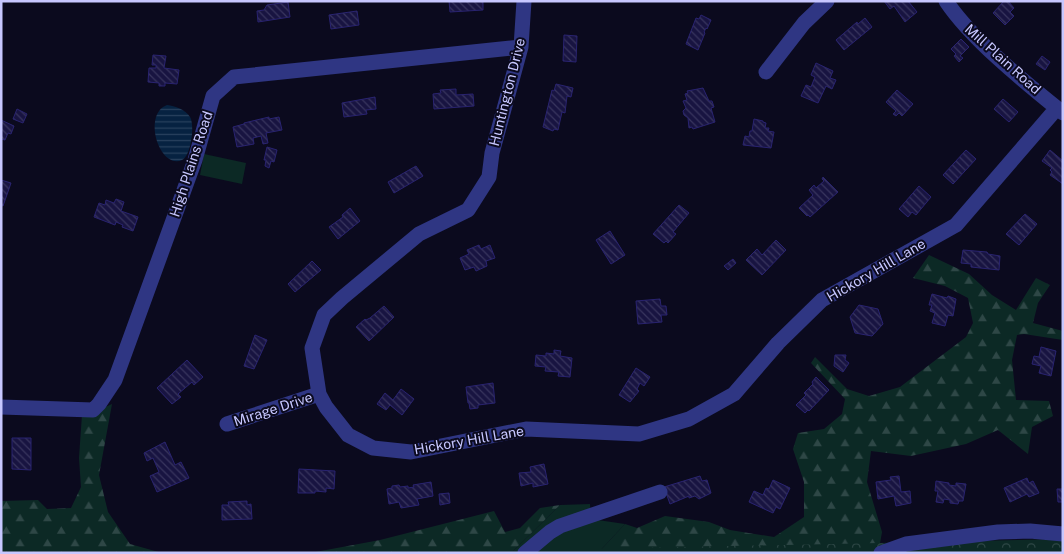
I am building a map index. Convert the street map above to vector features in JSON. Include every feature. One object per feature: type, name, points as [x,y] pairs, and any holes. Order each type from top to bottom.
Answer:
[{"type":"street","name":"Huntington Drive","points":[[492,153],[521,47],[524,1]]},
{"type":"street","points":[[766,72],[804,23],[827,1]]},
{"type":"street","name":"Mill Plain Road","points":[[946,1],[965,25],[1060,110]]},
{"type":"street","name":"High Plains Road","points":[[1,407],[93,410],[99,404],[118,371],[195,160],[213,96],[234,77],[521,47]]},
{"type":"street","name":"Hickory Hill Lane","points":[[492,153],[489,177],[468,210],[419,234],[324,315],[312,348],[319,394],[334,418],[348,435],[373,448],[411,452],[526,429],[639,434],[689,419],[734,394],[778,343],[822,300],[956,225],[1060,110]]},
{"type":"street","name":"Mirage Drive","points":[[227,424],[319,394]]},
{"type":"street","points":[[525,553],[560,526],[660,492]]},
{"type":"street","points":[[882,553],[906,544],[998,532],[1030,531],[1063,534]]},
{"type":"green space","points":[[204,154],[246,163],[242,184],[200,175]]},
{"type":"green space","points":[[929,255],[969,274],[992,295],[1016,310],[1036,278],[1050,285],[1038,303],[1033,323],[1063,331],[1063,340],[1024,334],[1017,335],[1012,360],[1016,400],[1049,401],[1053,416],[1032,427],[1028,454],[998,430],[966,444],[911,456],[871,451],[867,482],[882,532],[879,549],[871,553],[598,553],[625,524],[637,528],[665,516],[709,522],[730,530],[774,537],[804,517],[804,482],[793,449],[798,433],[824,429],[842,414],[845,399],[811,363],[815,357],[847,389],[869,396],[900,387],[966,337],[973,323],[968,298],[945,286],[913,278]]},
{"type":"green space","points":[[112,404],[99,475],[108,512],[130,544],[162,553],[1,553],[1,501],[38,500],[47,509],[71,508],[81,487],[79,458],[82,415],[95,412]]},
{"type":"green space","points":[[590,504],[591,519],[625,524],[598,553],[511,553],[560,505]]},
{"type":"green space","points":[[560,505],[511,553],[310,553],[380,540],[494,511],[505,532],[520,528],[540,508]]},
{"type":"green space","points":[[1063,539],[1063,553],[405,553]]},
{"type":"water","points":[[167,105],[183,110],[190,117],[192,133],[190,147],[182,160],[174,161],[166,157],[156,140],[156,119],[160,110]]},
{"type":"building","points":[[449,1],[483,1],[483,10],[450,12]]},
{"type":"building","points":[[884,1],[908,1],[917,12],[905,22],[894,6],[890,9]]},
{"type":"building","points":[[1004,1],[1008,1],[1014,8],[1010,12],[1014,16],[1005,25],[993,13]]},
{"type":"building","points":[[288,2],[290,17],[258,22],[257,11],[264,10],[267,5]]},
{"type":"building","points":[[357,11],[359,25],[331,29],[329,15]]},
{"type":"building","points":[[701,15],[711,20],[704,32],[698,50],[686,44],[696,18],[699,19]]},
{"type":"building","points":[[865,18],[872,27],[844,50],[836,40],[857,22],[858,24]]},
{"type":"building","points":[[564,35],[577,36],[576,62],[563,61]]},
{"type":"building","points":[[961,39],[969,47],[960,56],[963,58],[959,62],[954,56],[956,54],[951,49]]},
{"type":"building","points":[[153,55],[166,56],[164,68],[179,70],[177,84],[165,83],[165,86],[159,86],[159,83],[148,82],[149,68],[156,68],[156,65],[152,65]]},
{"type":"building","points":[[1042,56],[1050,62],[1045,70],[1036,64]]},
{"type":"building","points":[[816,63],[833,71],[830,78],[836,80],[832,89],[826,86],[818,103],[801,96],[806,85],[811,87],[815,77],[811,75]]},
{"type":"building","points":[[556,84],[573,88],[571,97],[567,96],[565,113],[562,112],[558,130],[554,129],[553,131],[543,127],[552,90],[554,91]]},
{"type":"building","points":[[703,88],[709,101],[712,101],[714,107],[711,108],[715,122],[693,129],[692,127],[689,128],[688,118],[684,115],[683,111],[686,108],[683,101],[687,100],[685,94],[688,93],[687,91]]},
{"type":"building","points":[[456,89],[456,95],[473,94],[474,106],[434,109],[433,94],[441,93],[440,90]]},
{"type":"building","points":[[897,90],[913,104],[902,116],[899,113],[896,116],[893,114],[896,111],[886,102]]},
{"type":"building","points":[[375,97],[376,109],[366,110],[367,114],[344,117],[342,103]]},
{"type":"building","points":[[1003,99],[1018,112],[1009,122],[994,109]]},
{"type":"building","points":[[17,109],[27,114],[23,123],[13,119]]},
{"type":"building","points":[[269,117],[269,119],[279,117],[282,130],[266,133],[268,143],[263,144],[261,136],[253,138],[254,144],[237,147],[233,127]]},
{"type":"building","points":[[754,119],[763,121],[766,123],[765,128],[769,128],[768,131],[774,132],[771,148],[743,145],[745,136],[749,137],[750,131],[752,131]]},
{"type":"building","points":[[1,120],[14,126],[11,134],[8,133],[5,140],[1,139]]},
{"type":"building","points":[[267,147],[277,150],[274,162],[271,161],[269,168],[265,166],[266,160],[264,160]]},
{"type":"building","points":[[966,150],[976,159],[953,184],[943,175]]},
{"type":"building","points":[[1050,150],[1063,161],[1063,184],[1050,175],[1052,168],[1042,161]]},
{"type":"building","points":[[416,166],[423,176],[394,193],[388,182]]},
{"type":"building","points":[[823,177],[838,192],[810,217],[807,216],[799,208],[813,195],[809,190],[814,185],[816,188],[824,181]]},
{"type":"building","points":[[1,180],[11,183],[3,206],[1,205]]},
{"type":"building","points":[[919,186],[931,197],[916,215],[912,212],[908,217],[899,209]]},
{"type":"building","points":[[116,199],[124,202],[121,211],[138,217],[133,231],[122,227],[123,225],[116,222],[115,225],[94,217],[99,203],[105,205],[106,200],[114,203]]},
{"type":"building","points":[[679,205],[689,213],[673,232],[676,234],[668,243],[666,241],[664,243],[653,234]]},
{"type":"building","points":[[350,208],[360,221],[338,239],[329,227],[343,217],[342,215]]},
{"type":"building","points":[[1025,214],[1037,224],[1019,245],[1006,234]]},
{"type":"building","points":[[610,231],[625,255],[611,264],[596,240]]},
{"type":"building","points":[[776,240],[786,250],[762,275],[746,260],[757,249],[762,255]]},
{"type":"building","points":[[479,245],[481,249],[490,245],[495,258],[486,261],[487,266],[476,271],[474,267],[465,270],[460,258],[469,254],[467,250]]},
{"type":"building","points":[[963,250],[987,252],[988,254],[1000,256],[999,270],[971,267],[971,264],[961,263]]},
{"type":"building","points":[[733,259],[736,263],[728,270],[724,266]]},
{"type":"building","points":[[312,261],[321,270],[295,292],[288,284]]},
{"type":"building","points":[[932,294],[956,299],[953,316],[948,315],[945,326],[932,323],[935,313],[930,311],[932,305],[929,305]]},
{"type":"building","points":[[660,299],[661,306],[666,306],[667,315],[661,315],[662,322],[638,324],[636,301]]},
{"type":"building","points":[[859,305],[878,309],[883,324],[872,336],[855,333],[850,317]]},
{"type":"building","points":[[384,306],[394,317],[369,341],[356,327]]},
{"type":"building","points":[[255,335],[267,340],[254,369],[244,366]]},
{"type":"building","points":[[1041,347],[1056,351],[1051,376],[1039,373],[1041,366],[1032,364],[1034,356],[1039,357]]},
{"type":"building","points":[[554,350],[561,351],[560,356],[572,358],[570,377],[558,376],[559,372],[545,371],[546,367],[535,366],[536,355],[546,356],[546,353],[554,354]]},
{"type":"building","points":[[835,355],[846,355],[845,360],[849,363],[843,372],[834,366]]},
{"type":"building","points":[[187,360],[203,377],[194,385],[192,382],[178,394],[181,397],[172,404],[157,388]]},
{"type":"building","points":[[636,368],[650,377],[644,386],[640,383],[637,389],[639,391],[630,402],[619,395]]},
{"type":"building","points":[[816,377],[829,390],[805,413],[796,405],[806,395],[804,393],[813,384],[812,382]]},
{"type":"building","points":[[493,383],[495,403],[478,405],[478,408],[470,409],[466,387]]},
{"type":"building","points":[[401,389],[414,399],[402,415],[390,405],[386,410],[377,404],[385,393],[393,400]]},
{"type":"building","points":[[12,438],[31,438],[31,470],[12,469]]},
{"type":"building","points":[[165,442],[175,465],[181,462],[189,478],[157,492],[150,476],[159,472],[153,458],[147,461],[144,453]]},
{"type":"building","points":[[544,464],[548,484],[533,487],[533,483],[521,486],[519,473],[531,472],[530,467]]},
{"type":"building","points":[[299,469],[335,471],[334,489],[326,488],[326,492],[298,493]]},
{"type":"building","points":[[700,476],[702,481],[707,480],[711,493],[699,499],[695,496],[689,498],[689,496],[670,504],[664,487]]},
{"type":"building","points":[[899,476],[901,492],[910,491],[911,503],[896,506],[894,496],[878,499],[876,482],[891,480],[890,477]]},
{"type":"building","points":[[1027,478],[1029,483],[1033,481],[1039,493],[1029,497],[1027,494],[1010,502],[1004,488]]},
{"type":"building","points":[[773,480],[790,488],[780,509],[776,507],[773,513],[749,502],[754,491],[763,495],[766,488],[769,489]]},
{"type":"building","points":[[936,481],[956,486],[956,483],[966,484],[963,501],[959,501],[958,504],[950,503],[950,500],[944,499],[943,503],[936,502],[938,491],[935,491]]},
{"type":"building","points":[[431,482],[433,496],[417,499],[419,505],[401,508],[399,502],[389,504],[387,489],[392,488],[392,486],[408,486],[408,488],[414,487],[413,485]]},
{"type":"building","points":[[1057,489],[1063,489],[1063,502],[1058,502]]},
{"type":"building","points":[[449,493],[450,503],[440,505],[439,494]]},
{"type":"building","points":[[247,501],[247,505],[251,504],[252,519],[222,520],[222,505],[229,505],[228,502]]}]
